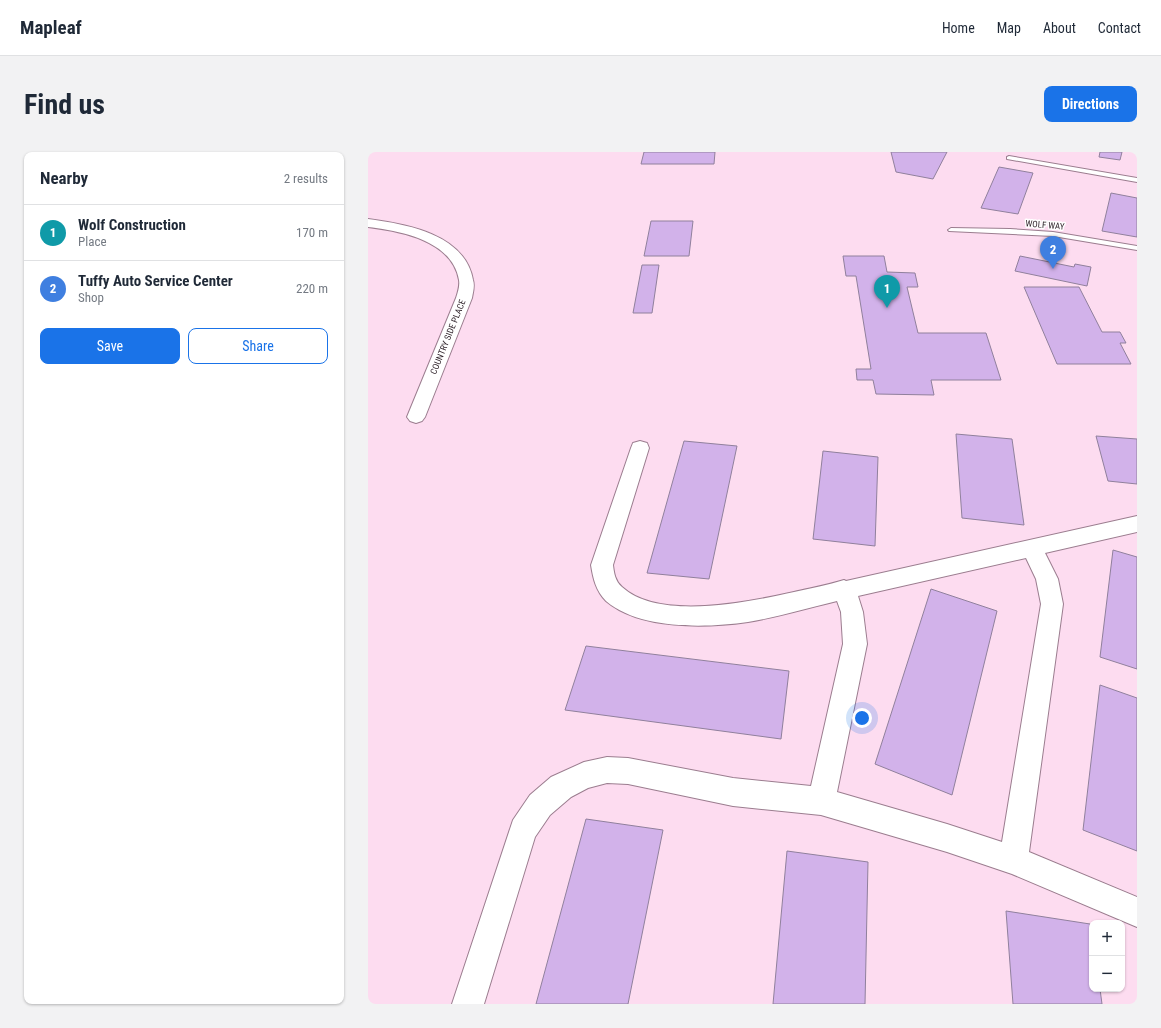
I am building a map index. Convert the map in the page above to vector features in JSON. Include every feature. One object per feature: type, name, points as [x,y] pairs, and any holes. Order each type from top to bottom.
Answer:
[{"type":"street","name":"COUNTRY SIDE PLACE","points":[[368,224],[386,225],[400,228],[432,239],[448,249],[456,258],[467,280],[464,298],[416,417]]},
{"type":"street","points":[[640,448],[602,565],[607,584],[613,593],[626,603],[636,607],[672,614],[710,616],[748,612],[844,589],[1137,524]]},
{"type":"street","points":[[1012,860],[1052,604],[1047,578],[1032,547]]},
{"type":"street","points":[[821,801],[855,644],[852,612],[844,589]]},
{"type":"street","points":[[468,1004],[523,830],[540,805],[560,787],[584,775],[607,770],[628,771],[733,792],[821,801],[947,838],[1012,860],[1137,912]]},
{"type":"lane","points":[[1009,158],[1137,180]]},
{"type":"lane","name":"WOLF WAY","points":[[951,230],[1038,232],[1137,248]]},
{"type":"building","points":[[644,152],[715,152],[714,164],[641,164]]},
{"type":"building","points":[[891,152],[947,152],[933,179],[896,172]]},
{"type":"building","points":[[1100,152],[1122,152],[1120,160],[1099,157]]},
{"type":"building","points":[[999,167],[1033,173],[1018,214],[981,208]]},
{"type":"building","points":[[1111,193],[1137,198],[1137,237],[1102,231]]},
{"type":"building","points":[[651,221],[693,221],[689,256],[644,256]]},
{"type":"building","points":[[843,256],[884,256],[887,272],[915,273],[918,287],[907,287],[918,333],[986,333],[1001,380],[931,380],[934,395],[876,394],[873,380],[857,380],[856,369],[871,369],[856,276],[846,276]]},
{"type":"building","points":[[1020,256],[1074,267],[1075,264],[1091,267],[1087,286],[1015,271]]},
{"type":"building","points":[[642,265],[659,265],[652,313],[633,313]]},
{"type":"building","points":[[1024,287],[1079,287],[1102,332],[1120,332],[1126,343],[1120,343],[1131,364],[1057,364]]},
{"type":"building","points":[[956,434],[1012,439],[1024,525],[962,518]]},
{"type":"building","points":[[1096,436],[1137,439],[1137,484],[1108,481]]},
{"type":"building","points":[[684,441],[737,446],[709,579],[647,573]]},
{"type":"building","points":[[823,451],[878,457],[875,546],[813,539]]},
{"type":"building","points":[[1113,550],[1137,557],[1137,669],[1100,657]]},
{"type":"building","points":[[931,589],[997,611],[952,795],[875,764]]},
{"type":"building","points":[[586,646],[789,671],[781,739],[565,710]]},
{"type":"building","points":[[1100,685],[1137,698],[1137,851],[1083,830]]},
{"type":"building","points":[[586,819],[663,830],[628,1004],[536,1004]]},
{"type":"building","points":[[787,851],[868,862],[865,1004],[773,1004]]},
{"type":"building","points":[[1006,911],[1089,924],[1089,992],[1100,992],[1102,1004],[1013,1004]]},
{"type":"place","name":"Tuffy Auto Service Center","points":[[1053,269]]},
{"type":"place","name":"Wolf Construction","points":[[887,308]]}]
